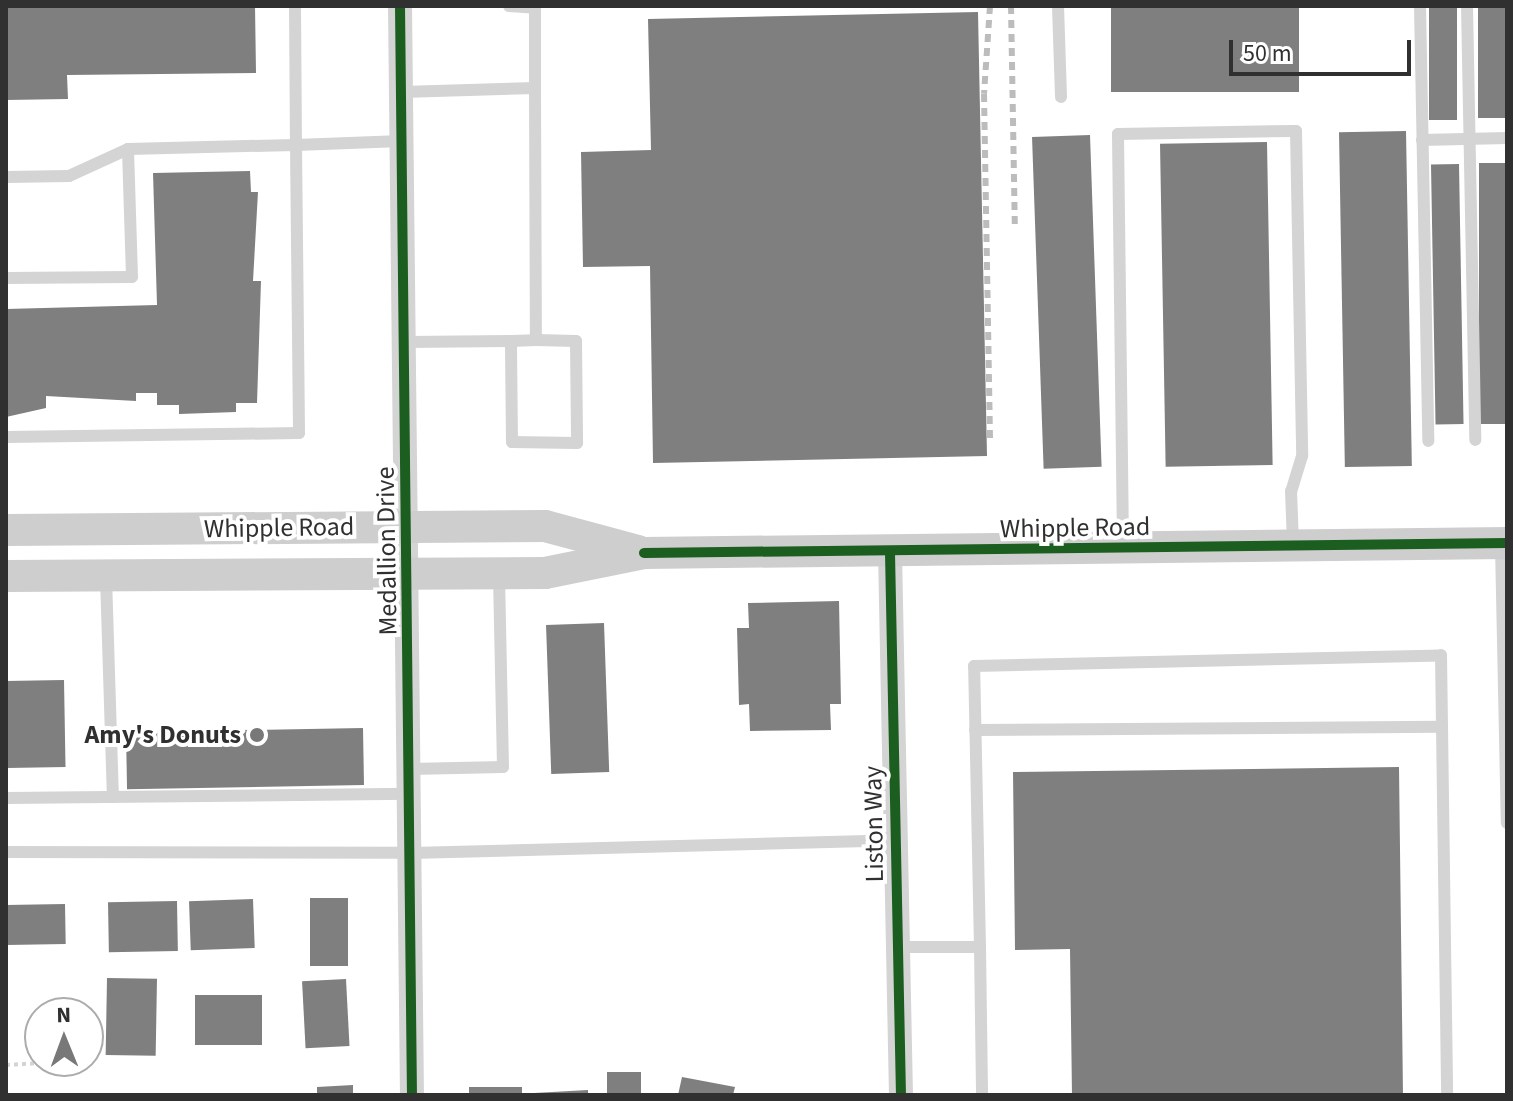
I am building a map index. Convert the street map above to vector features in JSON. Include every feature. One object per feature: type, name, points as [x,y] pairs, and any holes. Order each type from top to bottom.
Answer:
[{"type":"main road","name":"Whipple Road","points":[[6,530],[545,526],[644,553]]},
{"type":"main road","name":"Whipple Road","points":[[6,576],[545,573],[644,553],[890,553],[1504,543]]},
{"type":"street","name":"Medallion Drive","points":[[400,6],[410,572],[412,1095]]},
{"type":"street","name":"Liston Way","points":[[890,553],[901,1095]]},
{"type":"lane","points":[[6,437],[299,433],[295,6]]},
{"type":"lane","points":[[509,6],[535,8],[536,340]]},
{"type":"lane","points":[[1058,6],[1061,97]]},
{"type":"lane","points":[[1420,6],[1428,441]]},
{"type":"lane","points":[[1467,6],[1475,440]]},
{"type":"lane","points":[[402,92],[535,88]]},
{"type":"lane","points":[[1123,549],[1118,134],[1296,131],[1302,456],[1291,491],[1293,546]]},
{"type":"lane","points":[[1422,140],[1507,138]]},
{"type":"lane","points":[[6,177],[69,176],[128,149],[402,141]]},
{"type":"lane","points":[[6,278],[132,277],[128,149]]},
{"type":"lane","points":[[406,342],[536,340],[576,341],[577,443],[512,442],[511,341]]},
{"type":"lane","points":[[1504,543],[1507,823]]},
{"type":"lane","points":[[410,769],[503,767],[499,573]]},
{"type":"lane","points":[[106,577],[113,797]]},
{"type":"lane","points":[[982,1095],[974,666],[1441,655],[1447,1095]]},
{"type":"lane","points":[[975,730],[1442,727]]},
{"type":"lane","points":[[6,798],[410,794]]},
{"type":"lane","points":[[6,852],[411,853],[896,840]]},
{"type":"lane","points":[[898,947],[980,947]]},
{"type":"building","points":[[6,6],[255,6],[256,73],[67,75],[68,99],[6,100]]},
{"type":"building","points":[[1111,6],[1299,6],[1299,92],[1111,92]]},
{"type":"building","points":[[1429,6],[1457,6],[1457,120],[1429,120]]},
{"type":"building","points":[[1478,6],[1507,6],[1507,118],[1478,118]]},
{"type":"building","points":[[978,12],[987,456],[653,463],[650,266],[583,267],[581,152],[651,150],[648,19]]},
{"type":"building","points":[[1406,131],[1412,466],[1345,467],[1339,132]]},
{"type":"building","points":[[1090,135],[1102,467],[1044,469],[1032,137]]},
{"type":"building","points":[[1267,142],[1273,465],[1166,467],[1160,144]]},
{"type":"building","points":[[1479,163],[1507,163],[1507,424],[1479,424]]},
{"type":"building","points":[[1431,164],[1459,164],[1464,424],[1436,424]]},
{"type":"building","points":[[250,171],[251,192],[258,192],[253,281],[261,281],[257,403],[236,403],[236,412],[179,414],[179,405],[157,405],[157,393],[136,393],[136,401],[46,396],[46,408],[6,417],[6,309],[157,305],[153,173]]},
{"type":"building","points":[[839,601],[841,704],[830,704],[831,730],[750,731],[749,704],[739,705],[737,628],[749,628],[748,603]]},
{"type":"building","points":[[604,623],[609,772],[551,774],[546,625]]},
{"type":"building","points":[[64,680],[66,767],[8,768],[6,681]]},
{"type":"building","points":[[363,728],[364,785],[127,789],[126,732]]},
{"type":"building","points":[[1399,767],[1403,1095],[1072,1095],[1070,949],[1015,950],[1013,772]]},
{"type":"building","points":[[310,898],[348,898],[348,966],[310,966]]},
{"type":"building","points":[[253,899],[255,948],[191,950],[189,901]]},
{"type":"building","points":[[177,901],[178,951],[109,952],[108,902]]},
{"type":"building","points":[[65,904],[66,944],[7,945],[6,905]]},
{"type":"building","points":[[107,978],[157,979],[156,1056],[106,1055]]},
{"type":"building","points":[[346,979],[350,1046],[306,1048],[302,981]]},
{"type":"building","points":[[195,995],[262,995],[262,1045],[195,1045]]},
{"type":"building","points":[[607,1072],[641,1072],[641,1095],[607,1095]]},
{"type":"building","points":[[682,1077],[735,1087],[733,1095],[678,1095]]},
{"type":"building","points":[[353,1085],[353,1095],[317,1095],[317,1087]]},
{"type":"building","points":[[469,1087],[522,1087],[522,1095],[469,1095]]},
{"type":"building","points":[[588,1090],[588,1095],[534,1095],[534,1093]]},
{"type":"railway","points":[[990,6],[984,94],[990,440]]},
{"type":"railway","points":[[1011,6],[1015,227]]},
{"type":"cycle path","points":[[400,6],[412,1095]]},
{"type":"cycle path","points":[[644,553],[1507,543]]},
{"type":"cycle path","points":[[890,553],[901,1095]]},
{"type":"place","name":"Amy's Donuts","points":[[257,735]]}]
